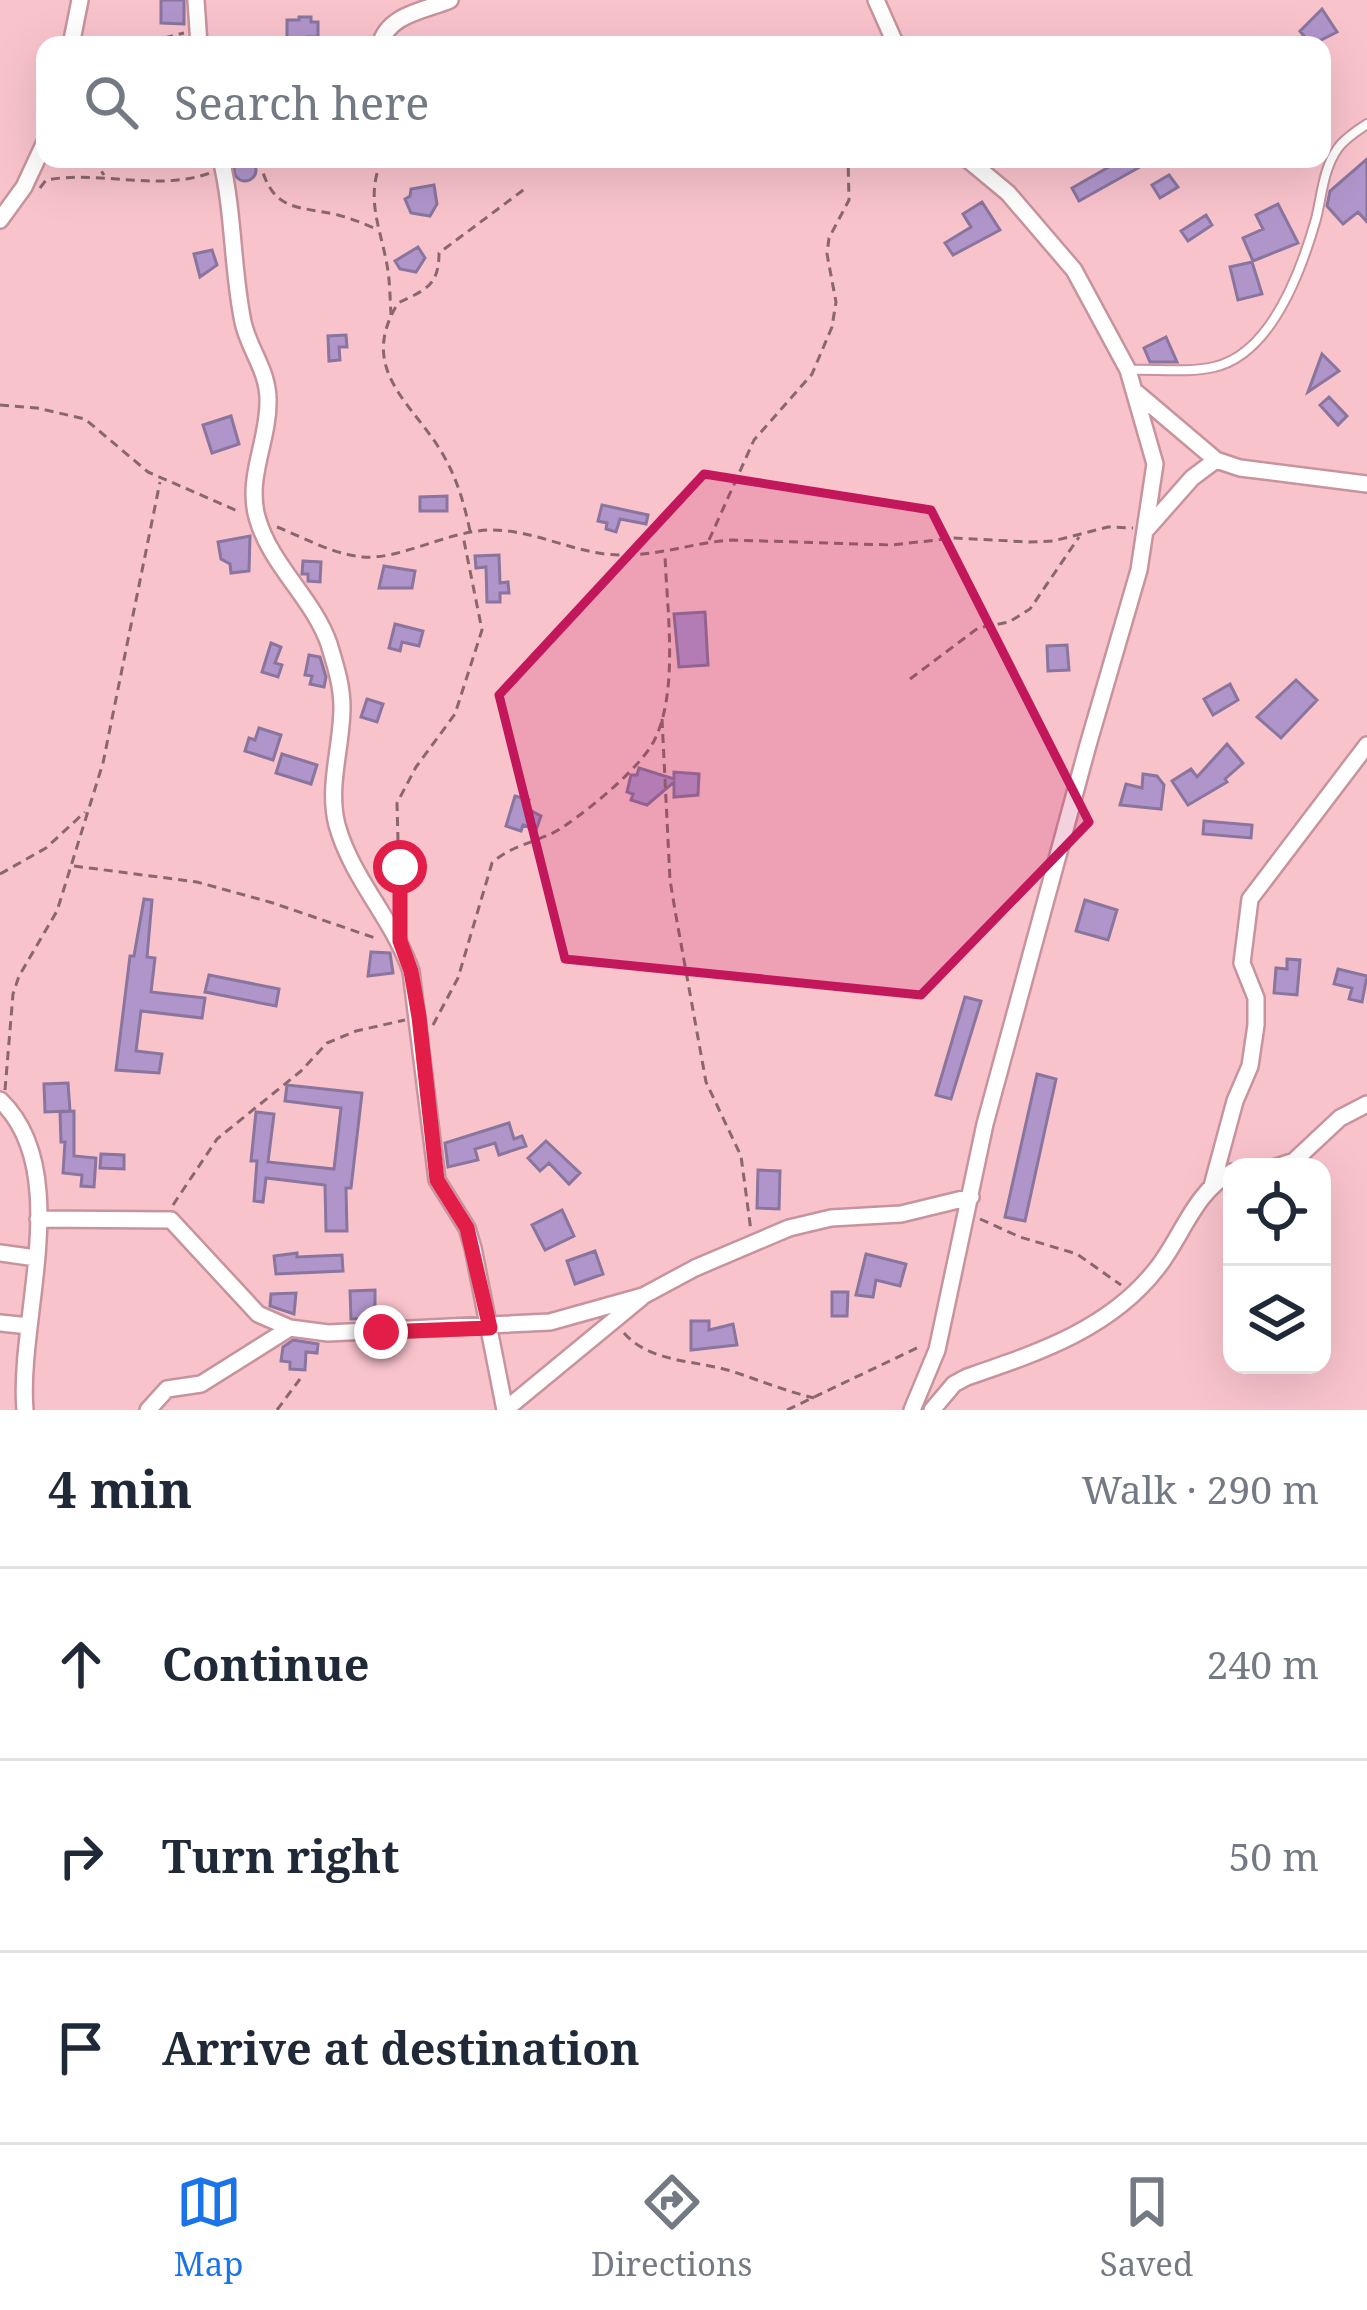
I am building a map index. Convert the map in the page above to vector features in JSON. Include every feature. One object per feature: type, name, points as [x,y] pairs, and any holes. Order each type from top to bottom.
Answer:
[{"type":"street","points":[[73,36],[80,0]]},
{"type":"street","points":[[196,0],[200,36]]},
{"type":"street","points":[[382,36],[396,21],[450,0]]},
{"type":"street","points":[[876,0],[892,36]]},
{"type":"street","points":[[0,220],[36,159]]},
{"type":"street","points":[[223,168],[246,337],[266,381],[267,416],[254,497],[258,520],[288,575],[313,607],[332,653],[342,703],[332,799],[338,828],[357,877],[401,944],[425,1023],[437,1180],[467,1228],[505,1410],[643,1296]]},
{"type":"street","points":[[912,1410],[940,1336],[985,1124],[1139,570],[1155,464],[1128,370],[1074,270],[1009,193],[978,168]]},
{"type":"street","points":[[1137,393],[1216,460],[1240,468],[1367,484]]},
{"type":"street","points":[[1147,529],[1192,478],[1216,460]]},
{"type":"street","points":[[932,1410],[954,1384],[1066,1340],[1133,1294],[1158,1267],[1212,1186],[1236,1096],[1249,1070],[1256,1025],[1256,998],[1242,963],[1250,899],[1367,745]]},
{"type":"street","points":[[1297,1158],[1340,1118],[1367,1104]]},
{"type":"street","points":[[4,1107],[26,1140],[38,1219],[26,1410]]},
{"type":"street","points":[[1212,1186],[1223,1178]]},
{"type":"street","points":[[38,1219],[164,1219],[177,1224],[258,1314],[290,1328],[328,1334],[550,1322],[643,1296],[807,1223],[969,1205]]},
{"type":"street","points":[[0,1253],[36,1258]]},
{"type":"street","points":[[0,1323],[29,1326]]},
{"type":"street","points":[[148,1410],[166,1389],[201,1384],[290,1328]]},
{"type":"lane","points":[[1331,163],[1339,147],[1367,124]]},
{"type":"lane","points":[[1128,370],[1217,367],[1258,339],[1287,297],[1316,219],[1328,168]]},
{"type":"path","points":[[99,168],[105,176]]},
{"type":"path","points":[[13,202],[27,200],[46,180],[105,176],[176,182],[212,168]]},
{"type":"path","points":[[261,168],[282,201],[306,212],[333,213],[376,228]]},
{"type":"path","points":[[378,168],[374,177],[376,228],[387,263],[392,316],[385,357],[388,377],[444,456],[470,533]]},
{"type":"path","points":[[708,542],[754,440],[812,374],[832,327],[836,302],[827,254],[829,238],[849,200],[848,168]]},
{"type":"path","points":[[392,316],[398,303],[431,287],[438,273],[439,253],[526,188]]},
{"type":"path","points":[[0,405],[85,419],[161,478],[317,545],[364,557],[463,534],[506,531],[602,554],[665,554],[708,542],[1052,541],[1108,527],[1147,529]]},
{"type":"path","points":[[4,1107],[13,994],[57,910],[103,764],[161,478]]},
{"type":"path","points":[[70,866],[197,882],[401,944],[398,802],[416,766],[455,715],[482,630],[463,534]]},
{"type":"path","points":[[910,679],[978,628],[1010,622],[1030,609],[1080,536]]},
{"type":"path","points":[[164,1219],[217,1139],[301,1071],[327,1043],[356,1031],[425,1023],[458,978],[492,863],[505,851],[554,834],[644,755],[662,715],[669,663],[665,554]]},
{"type":"path","points":[[662,715],[676,916],[706,1082],[741,1156],[752,1244]]},
{"type":"path","points":[[0,874],[46,848],[86,811]]},
{"type":"path","points":[[969,1205],[1020,1237],[1077,1254],[1133,1294]]},
{"type":"path","points":[[618,1320],[626,1335],[646,1349],[814,1398]]},
{"type":"path","points":[[788,1410],[940,1336]]},
{"type":"path","points":[[277,1410],[300,1379]]},
{"type":"highlighted area","points":[[704,474],[931,510],[1089,822],[921,995],[565,959],[499,695]]},
{"type":"building","points":[[161,0],[184,0],[184,24],[161,23]]},
{"type":"building","points":[[1322,9],[1337,32],[1304,36],[1300,31]]},
{"type":"building","points":[[311,17],[311,22],[318,22],[318,36],[287,36],[287,20]]},
{"type":"building","points":[[1367,159],[1367,222],[1358,212],[1343,224],[1327,206],[1330,191]]},
{"type":"building","points":[[235,168],[255,168],[245,181],[234,170]]},
{"type":"building","points":[[1107,168],[1138,168],[1079,201],[1072,188]]},
{"type":"building","points":[[1169,175],[1178,187],[1160,198],[1152,185]]},
{"type":"building","points":[[434,185],[437,204],[430,216],[411,213],[405,199],[411,189]]},
{"type":"building","points":[[982,202],[1000,230],[953,255],[945,243],[971,227],[963,214]]},
{"type":"building","points":[[1278,204],[1298,243],[1253,261],[1243,238],[1263,229],[1256,215]]},
{"type":"building","points":[[1206,215],[1212,225],[1188,241],[1181,231]]},
{"type":"building","points":[[418,247],[425,258],[416,272],[400,269],[395,261]]},
{"type":"building","points":[[212,250],[217,265],[200,277],[194,254]]},
{"type":"building","points":[[1252,262],[1262,294],[1238,300],[1230,267]]},
{"type":"building","points":[[346,335],[347,347],[339,347],[340,360],[329,361],[328,336]]},
{"type":"building","points":[[1166,337],[1177,362],[1150,362],[1144,348]]},
{"type":"building","points":[[1322,354],[1339,371],[1308,392]]},
{"type":"building","points":[[1329,397],[1347,416],[1338,425],[1320,405]]},
{"type":"building","points":[[231,416],[239,444],[212,453],[203,425]]},
{"type":"building","points":[[447,496],[447,511],[420,511],[420,497]]},
{"type":"building","points":[[602,505],[648,515],[646,524],[620,519],[616,532],[606,529],[607,523],[598,521]]},
{"type":"building","points":[[250,536],[249,571],[231,573],[230,564],[221,559],[218,542]]},
{"type":"building","points":[[499,555],[500,583],[508,582],[509,593],[500,593],[500,602],[487,602],[486,567],[476,568],[475,556]]},
{"type":"building","points":[[303,561],[321,562],[320,582],[308,581],[308,574],[302,574]]},
{"type":"building","points":[[384,566],[415,571],[412,588],[379,588]]},
{"type":"building","points":[[705,612],[708,665],[679,667],[674,614]]},
{"type":"building","points":[[395,624],[423,631],[419,646],[402,642],[400,651],[389,648]]},
{"type":"building","points":[[271,643],[281,647],[275,663],[282,665],[278,677],[262,672]]},
{"type":"building","points":[[1067,645],[1069,670],[1048,671],[1047,646]]},
{"type":"building","points":[[309,655],[320,657],[324,687],[310,684],[312,676],[305,675]]},
{"type":"building","points":[[1296,680],[1317,700],[1281,738],[1257,717]]},
{"type":"building","points":[[1230,684],[1238,700],[1213,715],[1204,699]]},
{"type":"building","points":[[367,699],[383,704],[377,722],[361,717]]},
{"type":"building","points":[[259,728],[281,735],[273,760],[245,751]]},
{"type":"building","points":[[1227,744],[1243,763],[1227,782],[1188,805],[1172,781],[1191,769],[1197,777]]},
{"type":"building","points":[[282,754],[317,765],[311,784],[276,773]]},
{"type":"building","points":[[639,768],[674,779],[674,772],[699,774],[698,795],[674,797],[674,782],[647,805],[631,800],[633,794],[627,792],[631,775],[637,775]]},
{"type":"building","points":[[1143,774],[1157,776],[1164,785],[1161,809],[1120,805],[1126,784],[1142,788]]},
{"type":"building","points":[[515,796],[529,800],[526,808],[541,816],[536,830],[506,826]]},
{"type":"building","points":[[1204,821],[1252,825],[1251,838],[1203,834]]},
{"type":"building","points":[[144,899],[152,900],[147,957],[155,958],[151,992],[205,998],[202,1018],[141,1011],[136,1051],[162,1054],[159,1073],[116,1070],[130,956],[134,956]]},
{"type":"building","points":[[1085,900],[1117,910],[1108,940],[1076,931]]},
{"type":"building","points":[[371,952],[390,953],[393,973],[368,976]]},
{"type":"building","points":[[1287,959],[1300,960],[1297,995],[1274,993],[1276,968],[1287,969]]},
{"type":"building","points":[[1338,969],[1367,976],[1362,1002],[1349,999],[1352,988],[1334,984]]},
{"type":"building","points":[[209,975],[279,989],[276,1006],[205,992]]},
{"type":"building","points":[[965,997],[981,1001],[951,1099],[936,1095]]},
{"type":"building","points":[[1037,1074],[1056,1079],[1025,1221],[1005,1217]]},
{"type":"building","points":[[68,1083],[70,1111],[45,1112],[44,1084]]},
{"type":"building","points":[[287,1085],[362,1093],[351,1188],[346,1188],[347,1231],[326,1231],[325,1185],[266,1178],[263,1202],[254,1201],[257,1161],[251,1161],[256,1112],[274,1114],[268,1162],[334,1169],[341,1108],[285,1101]]},
{"type":"building","points":[[74,1111],[74,1156],[96,1158],[94,1187],[81,1186],[82,1175],[63,1173],[60,1112]]},
{"type":"building","points":[[509,1123],[514,1139],[522,1136],[526,1146],[499,1155],[495,1143],[475,1149],[478,1160],[448,1167],[445,1143]]},
{"type":"building","points":[[546,1141],[580,1173],[569,1184],[549,1163],[540,1171],[528,1158]]},
{"type":"building","points":[[101,1154],[124,1155],[124,1169],[100,1168]]},
{"type":"building","points":[[758,1170],[780,1171],[779,1209],[757,1208]]},
{"type":"building","points":[[562,1210],[574,1236],[545,1250],[532,1225]]},
{"type":"building","points":[[595,1251],[603,1274],[575,1284],[567,1261]]},
{"type":"building","points":[[297,1253],[297,1257],[342,1255],[343,1271],[276,1274],[274,1256]]},
{"type":"building","points":[[866,1254],[906,1264],[900,1286],[876,1280],[873,1297],[856,1295]]},
{"type":"building","points":[[375,1290],[375,1318],[351,1319],[350,1291]]},
{"type":"building","points":[[832,1292],[848,1292],[847,1316],[832,1316]]},
{"type":"building","points":[[296,1293],[294,1314],[270,1306],[271,1294]]},
{"type":"building","points":[[691,1321],[709,1321],[709,1330],[733,1324],[737,1345],[691,1350]]},
{"type":"building","points":[[293,1340],[318,1344],[317,1353],[306,1352],[305,1370],[290,1369],[290,1362],[281,1361],[283,1347]]},
{"type":"route","points":[[381,1332],[490,1328],[467,1228],[437,1180],[419,1017],[400,941],[400,867]]}]
